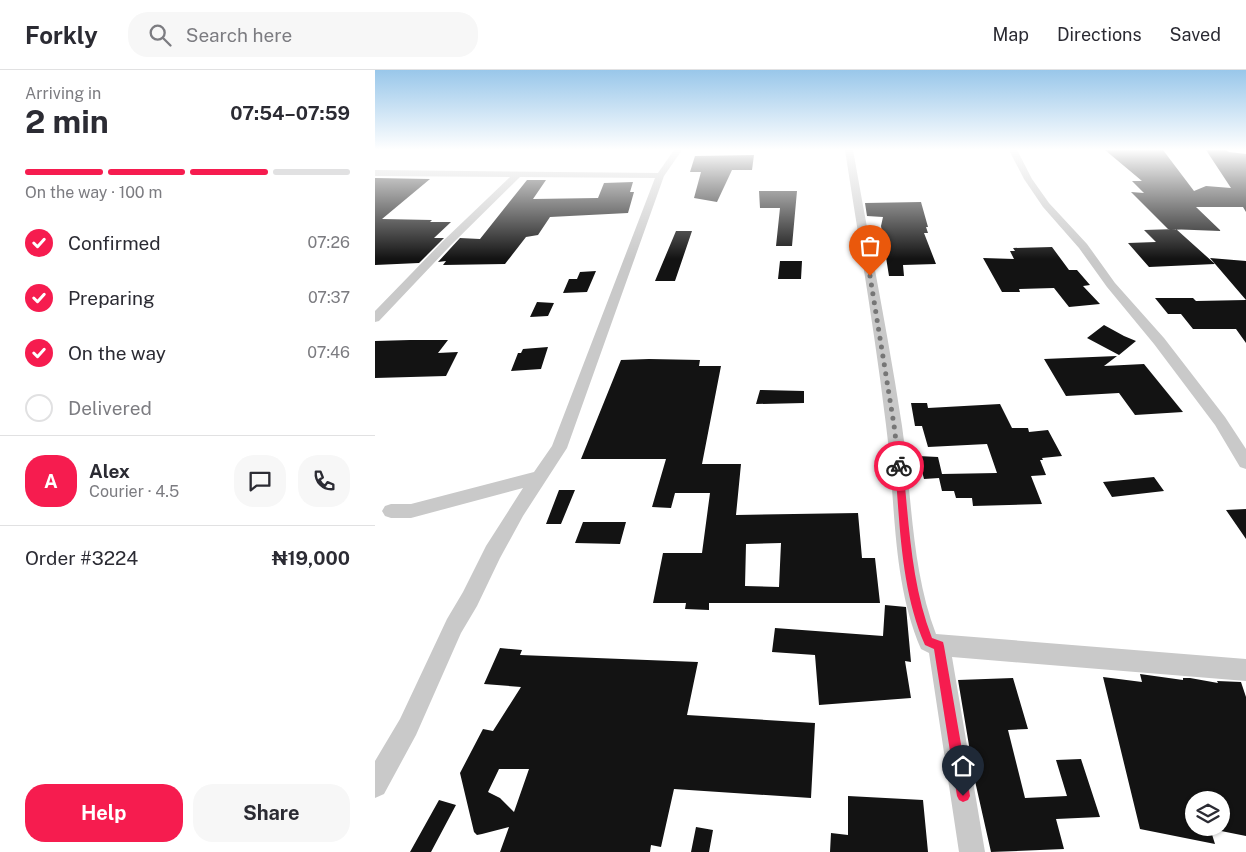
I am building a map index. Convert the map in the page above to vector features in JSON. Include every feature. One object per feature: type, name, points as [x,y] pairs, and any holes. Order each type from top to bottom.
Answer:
[{"type":"street","points":[[375,318],[447,243],[506,186]]},
{"type":"street","points":[[375,785],[408,727],[454,626],[470,599],[493,552],[539,476],[559,448],[656,186]]},
{"type":"street","points":[[855,186],[894,425],[908,556],[919,617],[928,642],[939,646],[1246,670]]},
{"type":"street","points":[[1033,186],[1046,205],[1083,246],[1111,285],[1159,340],[1220,421],[1246,463]]},
{"type":"street","points":[[391,511],[411,511],[539,476]]},
{"type":"street","points":[[939,646],[973,852]]},
{"type":"building","points":[[375,186],[421,186],[382,219],[451,222],[434,238],[444,238],[419,263],[375,265]]},
{"type":"building","points":[[522,186],[542,186],[533,199],[598,198],[603,186],[632,186],[630,192],[634,192],[628,213],[550,217],[538,235],[526,237],[505,264],[443,265],[446,261],[438,262],[460,238],[480,239]]},
{"type":"building","points":[[697,186],[724,186],[717,202],[694,198]]},
{"type":"building","points":[[1137,186],[1191,186],[1194,191],[1205,186],[1231,188],[1230,186],[1246,186],[1246,212],[1243,207],[1196,207],[1221,231],[1168,229],[1131,192],[1144,193]]},
{"type":"building","points":[[759,191],[797,191],[792,246],[776,246],[780,208],[760,208]]},
{"type":"building","points":[[921,202],[928,227],[926,227],[928,233],[924,233],[936,264],[903,265],[904,276],[889,276],[881,226],[883,217],[867,216],[865,203]]},
{"type":"building","points":[[1176,229],[1215,264],[1149,267],[1128,243],[1156,242],[1144,230]]},
{"type":"building","points":[[676,231],[692,231],[675,281],[655,281]]},
{"type":"building","points":[[1052,247],[1069,270],[1077,270],[1090,285],[1083,286],[1100,304],[1069,307],[1054,288],[1019,289],[1020,292],[1002,292],[983,258],[1014,259],[1010,251],[1015,251],[1013,248]]},
{"type":"building","points":[[1210,258],[1246,261],[1246,300]]},
{"type":"building","points":[[780,261],[802,261],[801,279],[778,279]]},
{"type":"building","points":[[596,271],[587,292],[563,293],[569,279],[577,279],[580,272]]},
{"type":"building","points":[[1155,298],[1193,298],[1196,301],[1246,300],[1246,343],[1236,329],[1193,329],[1181,314],[1168,314]]},
{"type":"building","points":[[537,302],[554,303],[548,316],[530,317]]},
{"type":"building","points":[[1104,325],[1136,341],[1119,355],[1087,338]]},
{"type":"building","points":[[448,340],[438,353],[458,352],[446,376],[375,378],[375,341]]},
{"type":"building","points":[[548,347],[541,369],[511,371],[518,353],[521,353],[523,349]]},
{"type":"building","points":[[1117,356],[1104,366],[1144,364],[1183,412],[1135,415],[1119,393],[1066,396],[1044,359]]},
{"type":"building","points":[[621,360],[700,360],[699,366],[721,366],[702,464],[741,464],[736,515],[858,513],[862,558],[875,558],[880,603],[709,603],[709,610],[685,609],[686,603],[653,603],[663,553],[702,553],[710,493],[675,493],[671,508],[652,507],[666,459],[581,459]],"holes":[[[781,543],[779,587],[745,586],[746,544]]]},
{"type":"building","points":[[760,390],[804,391],[804,403],[756,404]]},
{"type":"building","points":[[911,403],[927,403],[928,408],[1000,404],[1012,428],[1028,428],[1029,432],[1048,430],[1062,456],[1042,458],[1043,460],[1040,460],[1046,475],[1031,476],[1042,504],[973,506],[972,498],[956,498],[954,491],[942,491],[939,478],[924,479],[918,456],[938,457],[942,474],[997,473],[987,444],[928,447],[922,426],[915,426]]},
{"type":"building","points":[[1154,477],[1164,491],[1112,497],[1103,482]]},
{"type":"building","points":[[559,490],[575,490],[561,524],[546,524]]},
{"type":"building","points":[[1246,509],[1246,539],[1226,510]]},
{"type":"building","points":[[583,522],[626,522],[620,544],[575,543]]},
{"type":"building","points":[[885,605],[906,607],[911,662],[905,661],[911,698],[819,705],[815,655],[772,652],[775,628],[883,636]]},
{"type":"building","points":[[500,648],[522,650],[520,655],[698,662],[687,715],[815,723],[811,798],[674,789],[661,847],[651,845],[650,852],[500,852],[509,827],[477,835],[474,832],[460,773],[483,729],[493,731],[521,687],[484,684]],"holes":[[[499,769],[529,769],[514,812],[500,798],[488,792]]]},
{"type":"building","points":[[1140,674],[1183,680],[1183,678],[1190,678],[1218,683],[1217,681],[1241,682],[1246,697],[1246,836],[1230,833],[1230,791],[1185,791],[1185,836],[1212,836],[1215,844],[1140,829],[1103,677],[1142,682]]},
{"type":"building","points":[[1013,678],[1028,729],[1008,730],[1025,798],[1067,796],[1056,760],[1081,759],[1100,817],[1056,819],[1064,849],[991,852],[975,781],[958,680]]},
{"type":"building","points":[[848,796],[923,800],[928,852],[830,852],[831,833],[848,835]]},
{"type":"building","points":[[439,800],[456,805],[431,852],[410,852]]},
{"type":"building","points":[[696,827],[713,830],[709,852],[691,852]]},
{"type":"way so far","points":[[870,276],[899,466]]},
{"type":"route","points":[[899,466],[908,556],[919,617],[928,642],[939,646],[963,796]]}]
